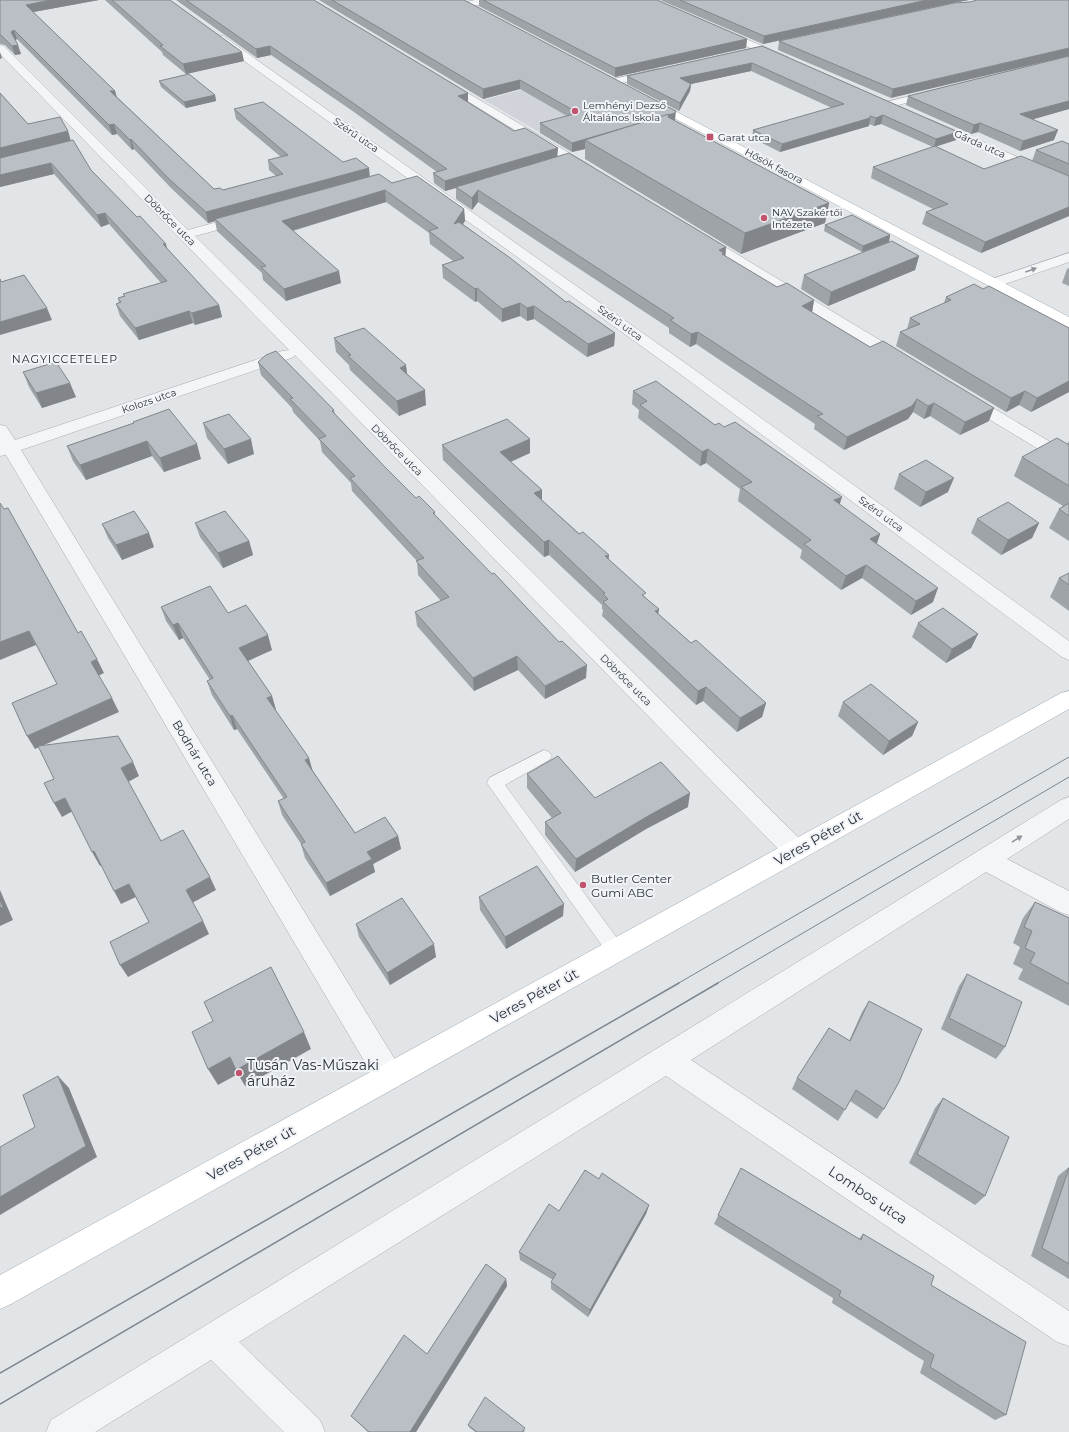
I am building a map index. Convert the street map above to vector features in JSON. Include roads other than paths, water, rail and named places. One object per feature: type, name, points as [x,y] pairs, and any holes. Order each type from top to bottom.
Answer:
[{"type":"street","points":[[461,2],[488,0]]},
{"type":"street","points":[[461,2],[480,12]]},
{"type":"street","points":[[712,28],[797,64]]},
{"type":"street","name":"Szérű utca","points":[[209,30],[410,172],[682,368],[1069,652]]},
{"type":"street","points":[[747,52],[777,46]]},
{"type":"street","name":"Döbrőce utca","points":[[0,48],[298,351],[796,851]]},
{"type":"street","points":[[613,82],[665,70]]},
{"type":"street","points":[[430,73],[598,175]]},
{"type":"street","points":[[599,74],[627,89]]},
{"type":"street","points":[[904,111],[886,103],[942,92]]},
{"type":"street","name":"Hősök fasora","points":[[641,96],[1069,323]]},
{"type":"street","name":"Gárda utca","points":[[918,117],[1069,184]]},
{"type":"street","points":[[675,127],[690,122]]},
{"type":"street","points":[[78,146],[93,142]]},
{"type":"street","points":[[556,163],[586,154]]},
{"type":"street","points":[[395,176],[410,172]]},
{"type":"street","points":[[444,197],[459,192]]},
{"type":"street","points":[[185,236],[260,214]]},
{"type":"street","points":[[692,233],[914,368]]},
{"type":"street","points":[[994,283],[1069,257]]},
{"type":"street","name":"Kolozs utca","points":[[4,442],[298,351]]},
{"type":"street","points":[[954,392],[1069,460]]},
{"type":"street","name":"Bodnár utca","points":[[4,442],[389,1076]]},
{"type":"street","name":"Veres Péter út","points":[[0,1293],[1069,698]]},
{"type":"street","points":[[63,1432],[666,1060],[1069,807]]},
{"type":"street","points":[[984,859],[1069,904]]},
{"type":"street","name":"Lombos utca","points":[[666,1060],[1069,1330]]},
{"type":"street","points":[[214,1340],[308,1432]]},
{"type":"lane","points":[[544,756],[495,783],[616,950]]},
{"type":"tram line","points":[[677,984],[1069,757]]},
{"type":"tram line","points":[[716,984],[1069,777]]},
{"type":"tram line","points":[[0,1373],[679,983]]},
{"type":"tram line","points":[[0,1404],[718,983]]},
{"type":"place","name":"Lemhényi Dezső Általános Iskola","points":[[575,111]]},
{"type":"place","name":"Garat utca","points":[[710,137]]},
{"type":"place","name":"NAV Szakértői Intézete","points":[[764,218]]},
{"type":"place","name":"Butler Center Gumi ABC","points":[[583,885]]},
{"type":"place","name":"Tusán Vas-Műszaki áruház","points":[[239,1073]]},
{"type":"district","name":"NAGYICCETELEP","points":[[65,359]]}]
